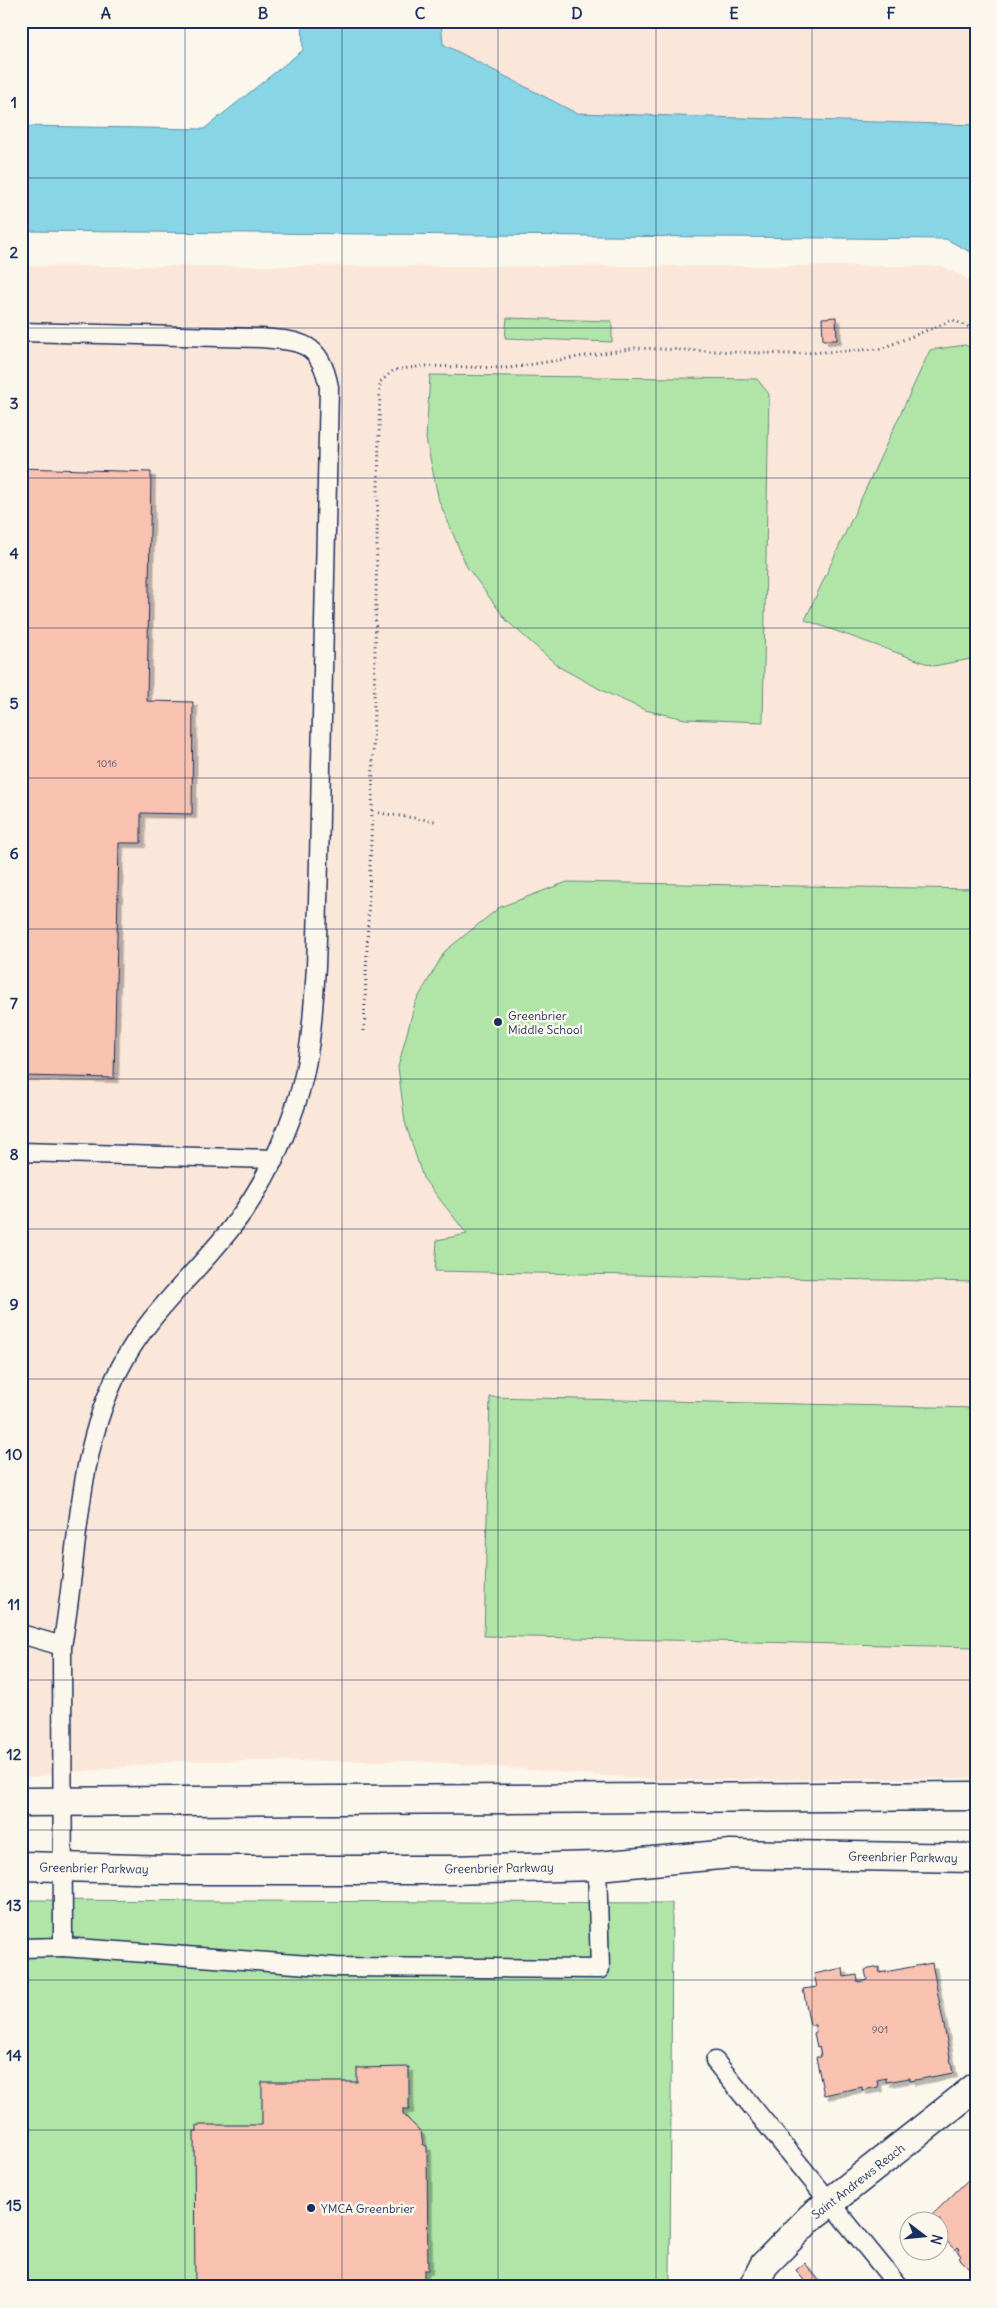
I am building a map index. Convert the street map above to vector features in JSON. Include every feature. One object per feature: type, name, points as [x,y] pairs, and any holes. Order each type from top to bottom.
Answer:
[{"type":"main road","points":[[21,1802],[976,1796]]},
{"type":"main road","name":"Greenbrier Parkway","points":[[21,1866],[193,1870],[450,1870],[597,1866],[731,1854],[976,1858]]},
{"type":"main road","name":"Saint Andrews Reach","points":[[753,2287],[764,2265],[811,2218],[976,2087]]},
{"type":"lane","points":[[21,332],[293,340],[312,349],[325,365],[329,387],[319,893],[312,1034],[297,1101],[275,1159],[255,1196],[231,1228],[145,1330],[120,1367],[96,1425],[85,1469],[78,1518],[71,1597],[62,1646],[62,1947]]},
{"type":"lane","points":[[21,1152],[275,1159]]},
{"type":"lane","points":[[21,1634],[31,1635],[62,1646]]},
{"type":"lane","points":[[21,1948],[62,1947],[336,1967],[600,1969],[597,1866]]},
{"type":"lane","points":[[715,2061],[899,2287]]},
{"type":"path","points":[[364,1031],[372,813],[380,382],[394,370],[424,366],[509,368],[635,348],[788,354],[880,349],[953,320],[976,330]]},
{"type":"path","points":[[379,813],[435,821]]},
{"type":"shaded area","points":[[441,21],[976,21],[976,125],[576,113],[442,44]]},
{"type":"shaded area","name":"Greenbrier Middle School","points":[[21,266],[942,266],[976,283],[976,1778],[656,1780],[417,1761],[181,1761],[21,1778]]},
{"type":"green space","points":[[507,318],[612,321],[612,342],[505,338]]},
{"type":"green space","points":[[965,345],[976,350],[976,658],[934,666],[805,620],[930,350]]},
{"type":"green space","points":[[430,375],[757,379],[769,394],[763,722],[685,719],[645,710],[607,693],[559,667],[507,621],[467,567],[439,501],[426,439]]},
{"type":"green space","points":[[567,882],[976,889],[976,1282],[435,1271],[437,1240],[467,1234],[423,1178],[405,1122],[398,1067],[415,1003],[445,951],[500,907]]},
{"type":"green space","points":[[490,1397],[976,1408],[976,1647],[484,1636]]},
{"type":"green space","points":[[21,1900],[672,1903],[670,2287],[21,2287]]},
{"type":"water","points":[[302,21],[441,21],[443,44],[576,113],[976,125],[976,255],[946,239],[21,231],[21,126],[204,129],[303,50]]},
{"type":"building","points":[[836,317],[837,340],[823,340],[822,318]]},
{"type":"building","points":[[21,468],[151,472],[147,701],[193,702],[192,814],[141,813],[141,843],[119,843],[114,1078],[21,1076]]},
{"type":"building","points":[[932,1963],[953,2073],[910,2081],[910,2078],[886,2082],[886,2078],[877,2080],[878,2087],[862,2090],[862,2087],[824,2095],[816,2057],[821,2057],[814,2033],[816,2032],[815,2025],[810,2025],[803,1989],[817,1987],[814,1974],[843,1968],[844,1977],[857,1975],[858,1982],[867,1980],[865,1970],[879,1967],[880,1973]]},
{"type":"building","name":"YMCA Greenbrier","points":[[409,2067],[409,2109],[403,2109],[403,2114],[421,2132],[423,2145],[427,2146],[428,2270],[424,2270],[424,2287],[195,2287],[194,2131],[197,2131],[197,2125],[262,2125],[262,2082],[357,2082],[357,2068]]},
{"type":"building","points":[[976,2172],[976,2275],[959,2258],[961,2256],[958,2252],[960,2249],[958,2247],[955,2250],[950,2245],[950,2210],[937,2210]]},
{"type":"building","points":[[805,2263],[824,2287],[809,2287],[796,2270]]},
{"type":"place","name":"Greenbrier Middle School","points":[[498,1022]]},
{"type":"place","name":"YMCA Greenbrier","points":[[311,2208]]}]
